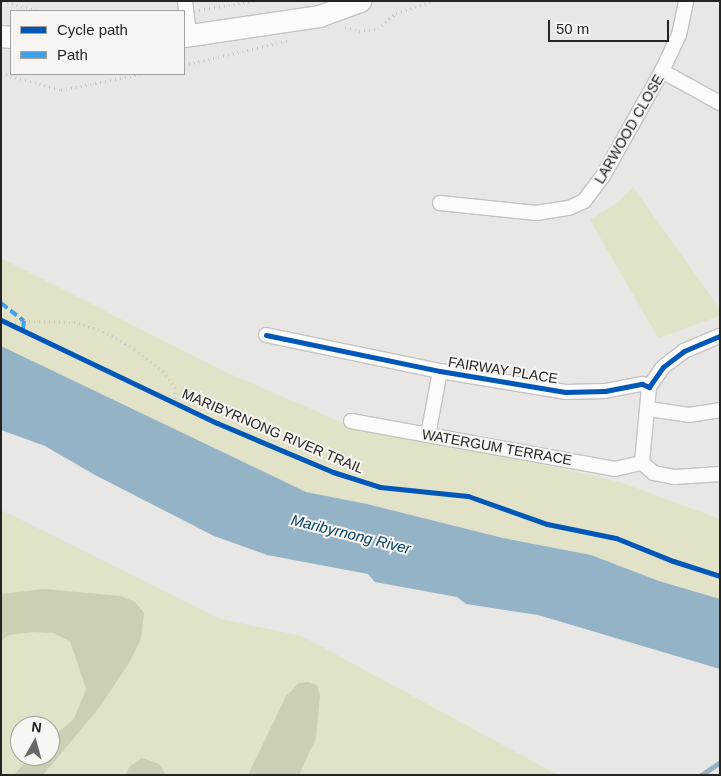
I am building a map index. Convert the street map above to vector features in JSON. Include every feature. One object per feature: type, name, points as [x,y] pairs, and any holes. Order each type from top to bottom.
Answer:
[{"type":"main road","points":[[187,36],[319,16],[360,1]]},
{"type":"street","name":"LARWOOD CLOSE","points":[[440,203],[536,213],[569,208],[584,201],[604,176],[662,71],[679,36],[686,1]]},
{"type":"street","points":[[185,21],[187,36]]},
{"type":"street","points":[[662,71],[720,103]]},
{"type":"street","name":"FAIRWAY PLACE","points":[[266,335],[440,371],[565,392],[605,391],[642,384],[649,387]]},
{"type":"street","points":[[720,336],[684,351],[663,367],[649,387],[649,409],[642,463],[654,473],[675,477],[720,474]]},
{"type":"street","points":[[428,435],[440,371]]},
{"type":"street","points":[[649,409],[689,415],[720,410]]},
{"type":"street","name":"WATERGUM TERRACE","points":[[351,421],[615,469],[642,463]]},
{"type":"path","points":[[2,1],[36,10]]},
{"type":"path","points":[[185,14],[254,1]]},
{"type":"path","points":[[1,74],[61,90],[136,75]]},
{"type":"path","points":[[4,321],[23,329]]},
{"type":"path","points":[[10,324],[24,321],[74,322],[103,331],[135,349],[163,371],[175,388],[175,402]]},
{"type":"green space","points":[[633,187],[720,309],[720,316],[658,338],[590,220],[619,202]]},
{"type":"green space","points":[[1,258],[221,370],[348,425],[436,441],[620,482],[720,519],[720,599],[659,581],[591,555],[503,538],[367,504],[306,492],[241,464],[1,346]]},
{"type":"green space","points":[[1,510],[221,619],[302,636],[558,775],[1,775]]},
{"type":"green space","points":[[44,589],[121,596],[135,602],[144,613],[141,639],[129,663],[99,708],[60,755],[60,731],[74,719],[86,689],[70,641],[53,633],[33,632],[9,635],[1,641],[1,594]]},
{"type":"green space","points":[[308,682],[317,685],[320,695],[316,738],[299,775],[248,775],[286,696],[299,683]]},
{"type":"green space","points":[[142,758],[159,764],[166,775],[125,775],[130,766]]},
{"type":"green space","points":[[22,766],[51,766],[43,775],[14,775]]},
{"type":"water","name":"Maribyrnong River","points":[[1,346],[306,492],[367,504],[503,538],[591,555],[659,581],[720,599],[720,669],[538,615],[466,604],[457,597],[375,582],[368,574],[267,555],[214,536],[95,475],[45,446],[1,430]]},
{"type":"waterway","points":[[701,775],[720,762]]},
{"type":"marked path","points":[[1,303],[24,321],[23,329]]},
{"type":"cycle path","name":"MARIBYRNONG RIVER TRAIL","points":[[1,320],[217,423],[333,472],[380,487],[468,496],[547,524],[616,538],[673,561],[720,576]]},
{"type":"cycle path","points":[[266,335],[440,371],[565,392],[605,391],[642,384],[649,387],[663,367],[684,351],[720,336]]}]
